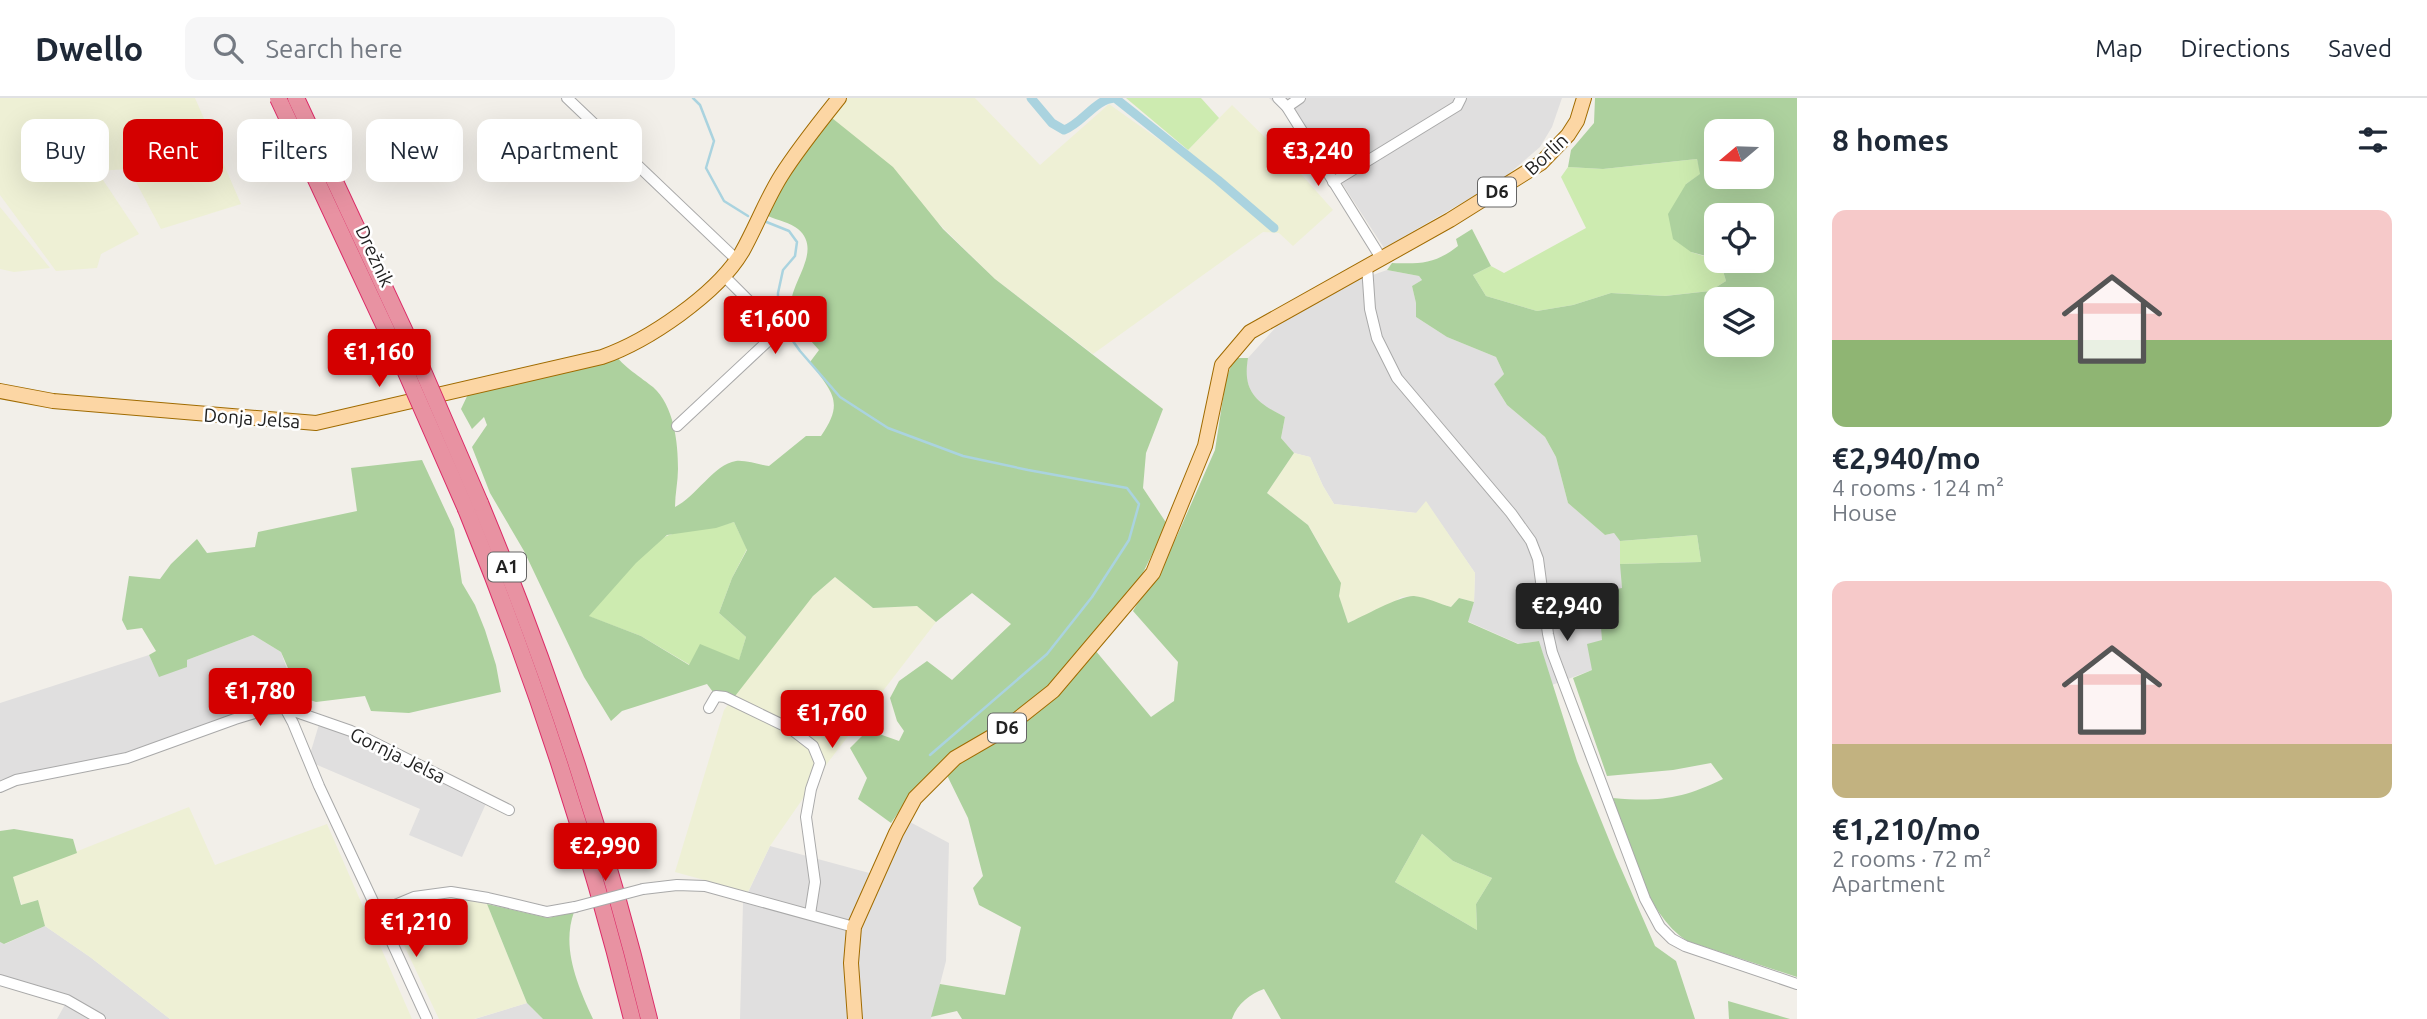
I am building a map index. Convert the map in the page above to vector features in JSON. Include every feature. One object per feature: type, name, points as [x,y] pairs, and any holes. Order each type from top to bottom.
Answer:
[{"type":"highway","name":"Drežnik","points":[[278,98],[399,357],[473,506]]},
{"type":"highway","name":"Drežnik","points":[[296,98],[415,353],[473,506]]},
{"type":"highway","name":"A1","points":[[473,506],[552,737],[608,921],[632,1019]]},
{"type":"highway","name":"A1","points":[[473,506],[532,632],[589,797],[649,1019]]},
{"type":"main road","name":"Donja Jelsa","points":[[0,391],[52,401],[316,423],[441,392],[524,376],[614,352],[642,340],[669,321],[737,260],[781,176],[839,98]]},
{"type":"main road","name":"Borlin","points":[[1381,258],[1450,220],[1541,163],[1560,146],[1573,128],[1582,110],[1584,98]]},
{"type":"main road","name":"D6","points":[[855,1019],[851,963],[854,928],[896,833],[915,798],[955,758],[1005,729],[1053,691],[1153,573],[1205,446],[1222,365],[1250,332],[1381,258]]},
{"type":"street","points":[[567,98],[737,260]]},
{"type":"street","points":[[1278,98],[1287,107],[1381,258]]},
{"type":"street","points":[[1287,107],[1300,98]]},
{"type":"street","points":[[1333,182],[1457,106],[1461,98]]},
{"type":"street","points":[[1367,266],[1370,309],[1377,338],[1397,379],[1511,513],[1531,541],[1538,559],[1552,652],[1629,858],[1660,927],[1672,939],[1685,946],[1797,984]]},
{"type":"street","points":[[677,425],[769,340],[774,332],[771,323],[723,275]]},
{"type":"street","points":[[709,708],[716,696],[724,697],[791,729],[813,746],[820,763],[811,789],[806,817],[815,882],[810,914]]},
{"type":"street","points":[[285,708],[427,1019]]},
{"type":"street","name":"Gornja Jelsa","points":[[0,787],[16,780],[127,758],[235,719],[268,709],[285,708],[351,731],[509,810]]},
{"type":"street","points":[[378,912],[414,897],[451,892],[547,912],[643,889],[677,885],[705,886],[854,928]]},
{"type":"street","points":[[0,980],[68,1000],[99,1019]]},
{"type":"shaded area","points":[[1269,98],[1562,98],[1552,127],[1540,147],[1503,179],[1384,248],[1288,100],[1280,108]]},
{"type":"shaded area","points":[[1387,270],[1419,276],[1422,280],[1412,286],[1416,317],[1447,337],[1496,357],[1504,374],[1494,384],[1507,405],[1545,437],[1556,457],[1568,503],[1605,535],[1614,533],[1620,541],[1622,589],[1616,590],[1619,610],[1602,640],[1592,670],[1552,685],[1539,641],[1519,644],[1467,621],[1474,602],[1475,573],[1426,502],[1417,513],[1334,504],[1310,457],[1294,453],[1281,438],[1285,417],[1261,405],[1250,390],[1245,373],[1248,358],[1276,327],[1350,283]]},
{"type":"shaded area","points":[[253,635],[281,652],[296,695],[246,709],[123,753],[0,782],[0,703],[149,655],[159,676],[187,660]]},
{"type":"shaded area","points":[[320,721],[488,799],[462,857],[409,835],[420,809],[308,761]]},
{"type":"shaded area","points":[[910,822],[949,843],[946,961],[931,1019],[740,1019],[743,903],[770,846],[884,877]]},
{"type":"shaded area","points":[[45,926],[170,1019],[57,1019],[67,1001],[0,980],[0,942],[5,944]]},
{"type":"shaded area","points":[[527,1003],[543,1019],[475,1019]]},
{"type":"green space","points":[[0,98],[195,98],[204,119],[123,119],[123,169],[109,170],[109,119],[21,119],[21,182],[104,182],[139,234],[101,254],[97,268],[56,271],[0,195]]},
{"type":"green space","points":[[848,98],[975,98],[1040,165],[1109,104],[1182,156],[1232,105],[1293,165],[1333,210],[1293,246],[1279,233],[1263,232],[1093,354],[995,279],[832,118]]},
{"type":"green space","points":[[1126,98],[1201,98],[1219,118],[1188,150]]},
{"type":"green space","points":[[1595,98],[1797,98],[1797,977],[1687,941],[1672,929],[1660,913],[1640,876],[1613,798],[1670,798],[1723,779],[1711,763],[1673,770],[1607,776],[1573,678],[1592,670],[1587,644],[1602,640],[1600,615],[1619,610],[1616,589],[1622,588],[1620,564],[1701,562],[1697,535],[1620,541],[1614,533],[1605,535],[1568,503],[1556,457],[1545,437],[1507,405],[1494,384],[1504,374],[1496,357],[1447,337],[1416,317],[1412,286],[1422,280],[1419,276],[1387,270],[1392,263],[1435,260],[1458,246],[1456,239],[1472,229],[1491,266],[1473,275],[1486,296],[1537,311],[1573,305],[1611,293],[1665,296],[1704,292],[1704,357],[1774,357],[1774,287],[1716,287],[1726,281],[1724,273],[1774,273],[1774,203],[1704,203],[1704,256],[1691,252],[1673,239],[1668,214],[1686,184],[1700,174],[1697,159],[1603,169],[1568,167],[1571,150],[1594,123]]},
{"type":"green space","points":[[832,118],[893,167],[943,229],[995,279],[1163,409],[1146,453],[1143,488],[1167,524],[1135,589],[1090,644],[1151,717],[1174,701],[1178,662],[1133,611],[1177,536],[1215,450],[1226,379],[1234,358],[1248,358],[1247,380],[1250,388],[1259,401],[1285,417],[1281,438],[1294,453],[1267,493],[1308,525],[1341,583],[1339,596],[1348,623],[1408,597],[1423,598],[1451,607],[1459,598],[1474,602],[1468,622],[1518,644],[1539,641],[1577,761],[1616,857],[1655,946],[1676,961],[1695,1019],[1281,1019],[1264,989],[1245,1000],[1232,1019],[962,1019],[957,1011],[931,1017],[940,984],[1005,995],[1021,927],[979,905],[973,888],[983,876],[968,818],[941,763],[917,786],[891,823],[858,799],[867,778],[850,748],[868,730],[899,741],[904,731],[897,721],[890,698],[899,681],[927,661],[952,680],[1011,624],[972,593],[936,622],[917,606],[873,608],[835,577],[813,596],[732,700],[716,696],[707,684],[622,711],[611,721],[584,677],[524,551],[490,493],[472,447],[487,425],[484,417],[472,429],[461,409],[470,390],[616,355],[653,387],[670,414],[678,459],[675,507],[728,463],[740,461],[769,466],[806,436],[821,436],[832,414],[833,398],[810,362],[819,350],[797,324],[791,305],[807,256],[805,237],[788,223],[768,216],[788,175]],"holes":[[[734,522],[747,550],[732,578],[719,613],[746,637],[739,660],[700,644],[689,665],[641,636],[589,616],[636,563],[667,535],[716,528]],[[1422,834],[1453,861],[1492,878],[1476,904],[1477,930],[1395,882]]]},
{"type":"green space","points":[[1697,159],[1701,174],[1686,184],[1691,252],[1704,256],[1704,273],[1724,273],[1726,281],[1716,287],[1704,287],[1704,292],[1665,296],[1611,293],[1573,305],[1537,311],[1486,296],[1473,275],[1491,266],[1504,273],[1586,228],[1561,177],[1568,167],[1603,169]]},
{"type":"green space","points":[[223,163],[241,204],[161,229],[136,182],[223,182]]},
{"type":"green space","points":[[0,207],[50,268],[14,272],[0,269]]},
{"type":"green space","points":[[1294,453],[1310,457],[1334,504],[1416,513],[1426,501],[1475,573],[1474,602],[1459,598],[1451,607],[1414,596],[1401,597],[1392,604],[1348,623],[1324,552],[1308,525],[1267,493]]},
{"type":"green space","points":[[422,460],[454,529],[462,583],[485,630],[501,692],[409,713],[371,711],[365,696],[316,702],[304,698],[298,691],[281,652],[253,635],[187,660],[187,667],[159,677],[149,655],[156,651],[142,628],[127,630],[122,620],[129,576],[160,579],[171,564],[197,539],[207,553],[255,547],[258,532],[357,511],[351,468]]},
{"type":"green space","points":[[734,522],[747,549],[732,578],[719,613],[746,637],[739,661],[690,665],[641,636],[588,616],[627,571],[661,540],[677,533]]},
{"type":"green space","points":[[1697,535],[1701,562],[1620,564],[1620,541]]},
{"type":"green space","points":[[835,577],[873,608],[917,606],[936,622],[829,761],[770,846],[748,892],[675,872],[724,710],[785,629],[813,596]]},
{"type":"green space","points":[[189,807],[215,865],[327,824],[412,1019],[170,1019],[45,926],[37,900],[22,905],[12,877]]},
{"type":"green space","points":[[14,829],[73,839],[77,853],[13,877],[21,905],[38,900],[45,926],[4,944],[0,942],[0,831]]},
{"type":"green space","points":[[1422,834],[1453,861],[1492,878],[1476,904],[1477,930],[1395,882]]},
{"type":"green space","points":[[469,901],[487,904],[527,1003],[474,1019],[439,1019],[392,920],[442,903]]},
{"type":"green space","points":[[487,904],[548,918],[574,912],[570,926],[570,953],[577,980],[593,1019],[543,1019],[527,1003]]},
{"type":"green space","points":[[1728,1001],[1790,1019],[1729,1019]]},
{"type":"waterway","points":[[693,98],[700,105],[714,141],[706,168],[724,201],[748,216]]},
{"type":"waterway","points":[[1031,98],[1052,123],[1064,130],[1101,102],[1115,98],[1274,228]]},
{"type":"waterway","points":[[764,221],[789,231],[797,242],[795,256],[783,270],[778,293],[778,314],[785,330],[800,351],[840,397],[888,428],[963,456],[1127,488],[1139,504],[1129,540],[1092,597],[1047,654],[930,755]]}]
